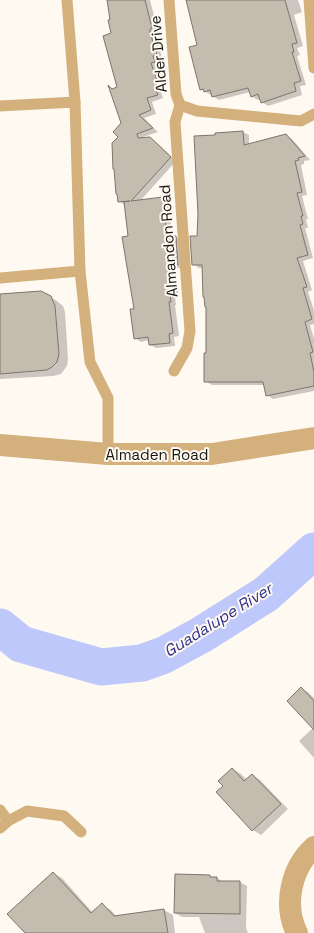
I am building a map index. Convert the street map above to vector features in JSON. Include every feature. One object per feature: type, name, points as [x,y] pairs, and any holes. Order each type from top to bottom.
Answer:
[{"type":"street","name":"Almaden Road","points":[[0,446],[108,454],[212,454],[314,438]]},
{"type":"street","points":[[298,933],[292,915],[290,902],[291,888],[295,874],[301,862],[314,847]]},
{"type":"lane","points":[[67,0],[75,102],[80,271],[90,362],[108,398],[108,454]]},
{"type":"lane","name":"Alder Drive","points":[[169,0],[176,94],[180,105]]},
{"type":"lane","points":[[309,0],[314,68]]},
{"type":"lane","points":[[0,106],[75,102]]},
{"type":"lane","points":[[180,105],[197,111],[301,121],[314,114]]},
{"type":"lane","name":"Almandon Road","points":[[174,371],[187,348],[190,331],[175,122],[180,105]]},
{"type":"lane","points":[[0,278],[80,271]]},
{"type":"lane","points":[[0,810],[4,824],[27,812],[64,816],[81,832]]},
{"type":"building","points":[[107,0],[145,0],[152,28],[150,29],[150,32],[157,55],[153,56],[155,62],[151,63],[159,86],[155,87],[158,95],[147,98],[151,110],[139,115],[153,128],[137,134],[138,138],[150,137],[171,157],[131,201],[163,197],[167,236],[176,236],[178,265],[169,265],[173,294],[170,294],[171,302],[169,302],[173,333],[169,334],[170,343],[149,345],[148,337],[134,339],[130,309],[134,309],[122,237],[128,236],[124,202],[130,201],[118,202],[113,169],[112,143],[118,137],[113,132],[121,123],[108,85],[112,89],[117,87],[103,36],[111,33],[108,20],[110,20]]},
{"type":"building","points":[[186,0],[285,0],[297,43],[292,44],[294,52],[292,52],[301,81],[294,83],[296,91],[261,103],[258,94],[251,97],[248,88],[212,97],[210,90],[204,92],[203,89],[200,90],[189,47],[197,45]]},
{"type":"building","points":[[243,131],[244,145],[286,134],[305,156],[298,158],[299,160],[295,161],[302,192],[297,193],[303,216],[301,216],[303,224],[300,225],[308,255],[297,258],[307,287],[303,288],[312,319],[305,322],[313,352],[310,353],[314,372],[314,386],[266,396],[263,382],[204,382],[204,353],[206,353],[206,307],[203,297],[202,265],[192,265],[190,236],[197,236],[198,214],[194,136]]},
{"type":"building","points":[[41,291],[51,296],[55,306],[59,354],[57,362],[47,370],[0,374],[0,294]]},
{"type":"building","points":[[301,687],[314,701],[314,730],[287,701]]},
{"type":"building","points":[[232,768],[244,781],[252,774],[281,804],[252,831],[216,792],[223,786],[218,781]]},
{"type":"building","points":[[53,872],[91,913],[102,903],[114,916],[164,909],[168,933],[25,933],[7,914]]},
{"type":"building","points":[[175,874],[210,875],[210,877],[217,877],[217,881],[240,881],[240,914],[174,913]]},
{"type":"waterway","name":"Guadalupe River","points":[[0,627],[21,644],[101,667],[142,663],[164,655],[201,635],[266,594],[314,551]]}]
